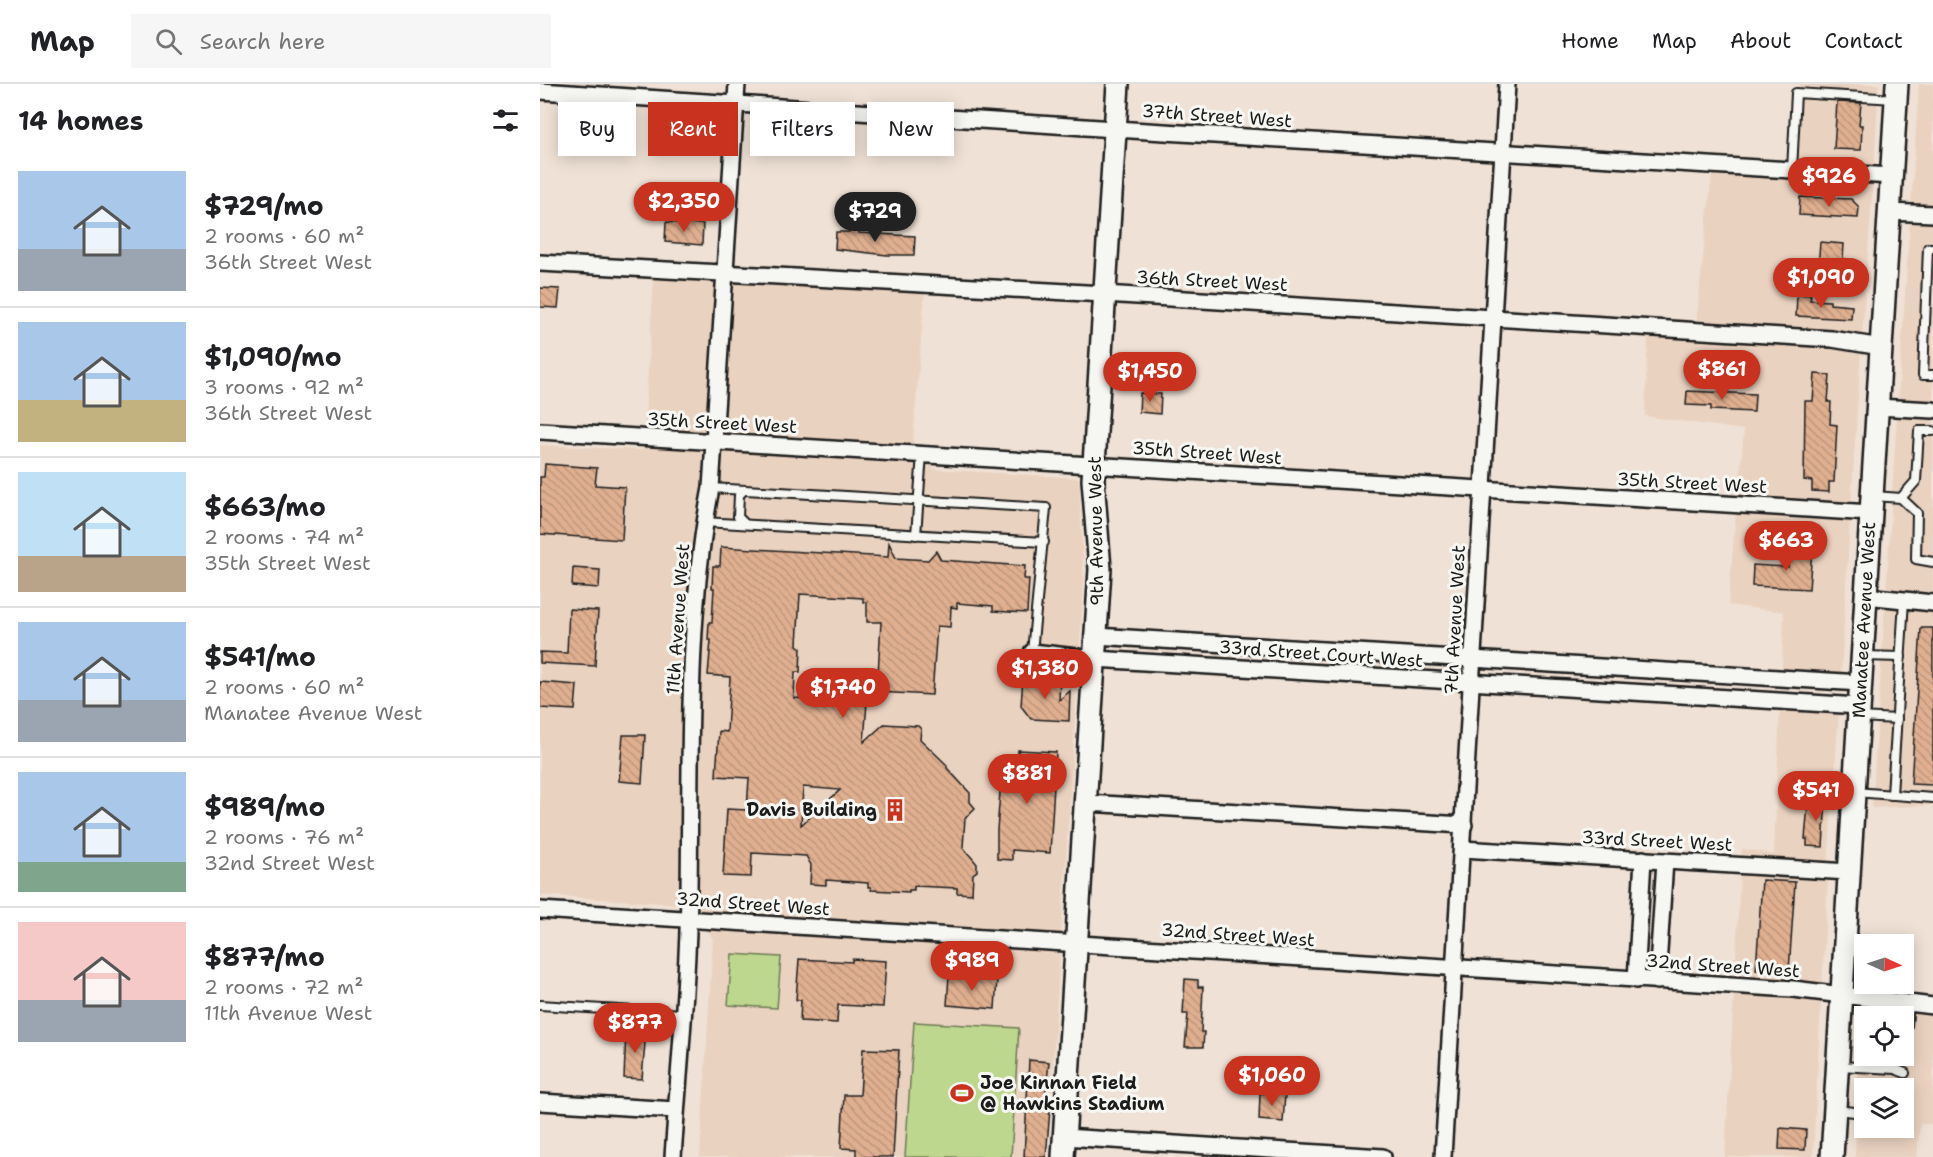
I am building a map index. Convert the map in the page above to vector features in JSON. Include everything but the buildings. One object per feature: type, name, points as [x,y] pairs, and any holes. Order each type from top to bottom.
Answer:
[{"type":"street","name":"11th Avenue West","points":[[736,102],[737,84]]},
{"type":"street","name":"9th Avenue West","points":[[1063,1147],[1100,569],[1093,465],[1118,84]]},
{"type":"street","name":"7th Avenue West","points":[[1443,1157],[1474,659],[1491,317],[1507,84]]},
{"type":"street","name":"37th Street West","points":[[540,91],[706,102]]},
{"type":"street","name":"Manatee Avenue West","points":[[1832,1157],[1897,92]]},
{"type":"street","name":"37th Street West","points":[[738,104],[1892,176]]},
{"type":"street","name":"11th Avenue West","points":[[673,1157],[688,919],[692,692],[700,552],[711,488],[733,156]]},
{"type":"street","points":[[1890,212],[1933,214]]},
{"type":"street","name":"36th Street West","points":[[540,263],[1491,317],[1832,339],[1881,347]]},
{"type":"street","points":[[1877,407],[1933,410]]},
{"type":"street","name":"35th Street West","points":[[540,431],[1481,490],[1871,505]]},
{"type":"street","points":[[1866,597],[1933,603]]},
{"type":"street","name":"33rd Street Court West","points":[[1096,636],[1861,683]]},
{"type":"street","name":"33rd Street Court West","points":[[1032,652],[1095,659],[1472,683],[1859,712]]},
{"type":"street","points":[[1086,803],[1464,825]]},
{"type":"street","name":"33rd Street West","points":[[1462,849],[1849,872]]},
{"type":"street","points":[[1636,980],[1643,859]]},
{"type":"street","points":[[1658,981],[1665,861]]},
{"type":"street","name":"32nd Street West","points":[[540,910],[1794,989],[1933,1005]]},
{"type":"street","points":[[540,1102],[676,1110]]},
{"type":"street","points":[[1063,1147],[1383,1157]]},
{"type":"lane","points":[[1792,170],[1796,93],[1897,92]]},
{"type":"lane","points":[[1933,249],[1928,248],[1923,375],[1933,375]]},
{"type":"lane","points":[[1871,505],[1901,498],[1916,481],[1919,431],[1933,431]]},
{"type":"lane","points":[[916,535],[922,454]]},
{"type":"lane","points":[[711,488],[1046,508],[1032,652]]},
{"type":"lane","points":[[744,490],[739,495],[738,517],[745,524]]},
{"type":"lane","points":[[1901,498],[1917,513],[1916,559],[1933,562]]},
{"type":"lane","points":[[704,522],[1044,542]]},
{"type":"lane","points":[[1892,795],[1904,600]]},
{"type":"lane","points":[[1862,656],[1901,657]]},
{"type":"lane","points":[[1859,712],[1897,719]]},
{"type":"lane","points":[[1854,792],[1933,798]]},
{"type":"lane","points":[[540,1005],[682,1014]]},
{"type":"lane","points":[[1837,1066],[1895,1069],[1905,1073]]},
{"type":"lane","points":[[1834,1110],[1854,1112]]},
{"type":"shaded area","points":[[1800,84],[1879,84],[1874,168],[1797,163]]},
{"type":"shaded area","points":[[1919,84],[1933,84],[1933,208],[1911,206]]},
{"type":"shaded area","points":[[1712,172],[1873,181],[1862,337],[1696,324]]},
{"type":"shaded area","points":[[1910,219],[1933,221],[1933,403],[1898,401]]},
{"type":"shaded area","points":[[654,276],[925,289],[913,441],[933,469],[1079,478],[1084,579],[1047,1157],[700,1157],[713,939],[691,905],[540,895],[540,445],[643,450]]},
{"type":"shaded area","points":[[1648,334],[1861,350],[1851,505],[1738,499],[1744,430],[1645,416]]},
{"type":"shaded area","points":[[1897,415],[1933,416],[1933,596],[1886,592]]},
{"type":"shaded area","points":[[1736,512],[1850,519],[1841,675],[1782,672],[1784,612],[1728,605]]},
{"type":"shaded area","points":[[1885,605],[1933,610],[1933,805],[1872,808]]},
{"type":"shaded area","points":[[1780,708],[1839,712],[1828,865],[1741,859],[1742,849],[1774,854]]},
{"type":"shaded area","points":[[1740,872],[1828,878],[1822,986],[1735,979]]},
{"type":"shaded area","points":[[1734,992],[1821,1000],[1813,1157],[1725,1157]]},
{"type":"shaded area","points":[[1914,1010],[1933,1012],[1933,1124],[1920,1124],[1917,1157],[1855,1157],[1856,1138],[1914,1138],[1914,1078],[1858,1078],[1858,1066],[1914,1066]]},
{"type":"green space","points":[[732,954],[781,957],[777,1008],[728,1005]]},
{"type":"green space","name":"Joe Kinnan Field @ Hawkins Stadium","points":[[914,1022],[1019,1028],[1011,1157],[905,1157]]},
{"type":"place","name":"Davis Building","points":[[895,810]]},
{"type":"place","name":"Joe Kinnan Field @ Hawkins Stadium","points":[[962,1093]]}]
